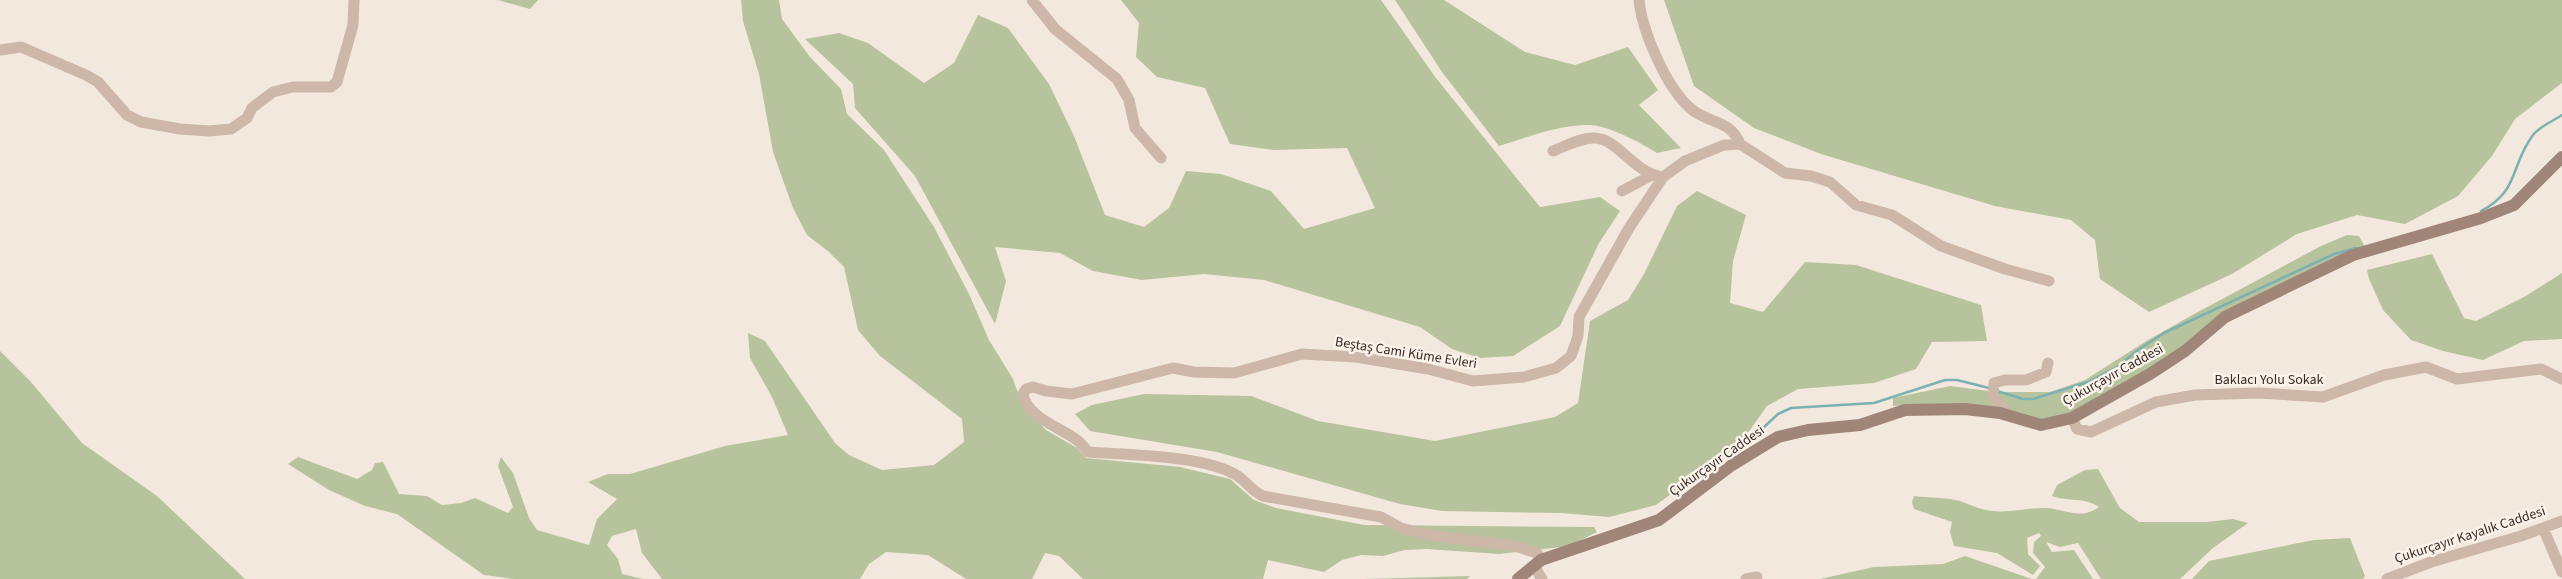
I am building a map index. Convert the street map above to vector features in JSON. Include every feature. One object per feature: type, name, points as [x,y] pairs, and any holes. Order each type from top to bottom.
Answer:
[{"type":"street","points":[[0,50],[21,47],[86,74],[98,82],[127,115],[141,122],[180,129],[209,131],[231,129],[247,118],[252,108],[272,92],[293,87],[331,87],[337,82],[353,26],[354,0]]},
{"type":"street","points":[[1032,0],[1055,29],[1117,79],[1129,100],[1135,128],[1161,158]]},
{"type":"street","points":[[1639,0],[1654,52],[1672,87],[1690,108],[1724,124],[1736,133],[1740,144],[1785,173],[1810,176],[1830,182],[1856,205],[1892,215],[1941,246],[2005,269],[2049,281]]},
{"type":"street","points":[[1553,151],[1581,140],[1595,138],[1609,143],[1650,176]]},
{"type":"street","name":"Beştaş Cami Küme Evleri","points":[[1537,563],[1537,553],[1515,546],[1428,535],[1401,528],[1381,517],[1263,496],[1251,490],[1237,475],[1218,467],[1150,456],[1088,452],[1078,440],[1042,420],[1024,399],[1023,394],[1026,389],[1033,387],[1046,391],[1072,394],[1174,368],[1194,372],[1234,373],[1302,354],[1365,359],[1428,369],[1473,381],[1524,377],[1556,368],[1571,356],[1578,336],[1579,317],[1629,228],[1663,177],[1685,161],[1724,145],[1740,144]]},
{"type":"street","name":"Çukurçayır Caddesi","points":[[1518,579],[1537,563],[1659,520],[1732,465],[1778,437],[1808,430],[1860,425],[1904,410],[1965,409],[2012,417],[2042,425],[2072,418],[2150,374],[2185,351],[2225,317],[2353,254],[2481,218],[2514,205],[2562,157]]},
{"type":"street","points":[[1622,191],[1650,176],[1663,177]]},
{"type":"street","points":[[2012,417],[1994,397],[1994,383],[2034,377],[2046,372],[2048,363]]},
{"type":"street","name":"Baklacı Yolu Sokak","points":[[2072,418],[2077,428],[2090,432],[2156,402],[2166,400],[2195,395],[2260,393],[2324,398],[2384,375],[2426,367],[2457,379],[2541,369],[2562,379]]},
{"type":"street","name":"Çukurçayır Kayalık Caddesi","points":[[2386,579],[2431,562],[2562,521]]},
{"type":"street","points":[[2543,528],[2562,572]]},
{"type":"street","points":[[1537,563],[1542,579]]},
{"type":"green space","points":[[498,0],[538,0],[530,9]]},
{"type":"green space","points":[[741,0],[779,0],[782,19],[810,57],[841,89],[847,114],[884,150],[934,227],[969,294],[989,340],[1013,379],[1022,404],[1046,430],[1077,448],[1086,458],[1180,467],[1230,479],[1254,500],[1276,508],[1364,525],[1594,527],[1597,532],[1569,546],[1499,554],[1427,549],[1405,550],[1383,556],[1361,555],[1342,560],[1324,572],[1268,560],[1263,579],[1083,579],[1059,556],[1045,553],[1032,579],[966,579],[928,555],[886,552],[869,564],[860,579],[662,579],[642,553],[636,529],[612,536],[607,545],[618,559],[622,574],[643,579],[513,579],[484,575],[397,514],[365,506],[329,490],[288,464],[298,457],[357,479],[372,470],[375,463],[383,462],[399,494],[427,496],[442,505],[461,503],[475,498],[508,513],[513,507],[498,466],[501,457],[513,473],[529,518],[537,530],[589,545],[597,519],[617,499],[588,482],[608,474],[630,474],[725,446],[788,435],[772,397],[750,358],[748,333],[765,341],[835,443],[849,455],[882,470],[934,465],[964,442],[962,419],[880,356],[858,330],[844,267],[829,252],[807,235],[793,208],[773,152],[759,74],[743,21]]},
{"type":"green space","points":[[1121,0],[1381,0],[1436,78],[1540,207],[1600,197],[1620,211],[1599,243],[1560,326],[1513,356],[1480,358],[1452,349],[1420,327],[1264,280],[1204,274],[1142,280],[1093,271],[1060,253],[995,247],[1006,281],[995,324],[915,176],[855,108],[853,84],[805,39],[839,33],[868,43],[924,83],[954,63],[978,15],[1008,28],[1049,84],[1074,136],[1105,215],[1144,227],[1169,208],[1186,171],[1221,174],[1271,191],[1304,229],[1375,208],[1347,148],[1273,150],[1230,144],[1205,88],[1157,77],[1136,57],[1139,23]]},
{"type":"green space","points":[[1395,0],[1444,0],[1525,52],[1575,65],[1628,47],[1658,90],[1639,105],[1681,148],[1657,153],[1615,131],[1589,125],[1555,129],[1499,146],[1442,72]]},
{"type":"green space","points":[[1664,0],[2562,0],[2562,83],[2515,119],[2492,156],[2458,196],[2405,224],[2357,215],[2297,234],[2232,274],[2149,312],[2100,279],[2095,240],[2071,220],[1995,206],[1821,154],[1754,128],[1694,86]]},
{"type":"green space","points":[[1697,191],[1746,215],[1733,261],[1730,303],[1763,312],[1805,262],[1856,265],[1981,305],[1987,341],[1932,342],[1916,369],[1874,383],[1798,389],[1767,406],[1740,444],[1656,505],[1609,517],[1561,513],[1442,511],[1400,504],[1217,452],[1090,431],[1075,414],[1092,405],[1144,394],[1251,396],[1318,421],[1435,441],[1555,417],[1578,403],[1590,321],[1628,300],[1644,274],[1677,206]]},
{"type":"green space","points":[[2347,235],[2359,236],[2365,247],[2228,311],[2158,365],[2068,415],[2050,419],[2035,419],[1922,404],[1893,406],[1893,398],[1950,386],[1996,392],[2050,392],[2085,380],[2148,340],[2196,313],[2321,246]]},
{"type":"green space","points":[[2432,254],[2464,318],[2476,321],[2524,297],[2562,273],[2562,339],[2524,341],[2483,360],[2443,351],[2411,340],[2383,310],[2367,270]]},
{"type":"green space","points":[[0,351],[31,382],[82,443],[157,496],[245,579],[0,579]]},
{"type":"green space","points":[[2098,469],[2120,508],[2139,522],[2207,522],[2233,519],[2248,523],[2213,548],[2180,579],[2101,579],[2078,543],[2060,547],[2046,542],[2052,552],[2074,550],[2093,579],[2036,579],[2045,567],[2033,553],[2034,542],[2041,536],[2039,533],[2027,538],[2028,554],[2040,566],[2033,575],[1997,553],[1954,546],[1950,532],[1952,522],[1914,509],[1912,502],[1914,496],[1955,500],[1993,511],[2047,508],[2080,514],[2086,513],[2099,507],[2088,502],[2052,496],[2057,485],[2085,470]]},
{"type":"green space","points":[[2350,538],[2365,576],[2363,579],[2192,579],[2209,561],[2314,540]]},
{"type":"green space","points":[[1965,556],[2032,579],[1820,579],[1874,567],[1943,564]]},
{"type":"green space","points":[[1470,576],[1467,579],[1364,579]]},
{"type":"waterway","points":[[2481,211],[2502,195],[2509,186],[2526,146],[2533,135],[2562,115]]},
{"type":"waterway","points":[[1997,391],[2023,399],[2033,399],[2088,382],[2117,367],[2164,333],[2334,254],[2356,248]]},
{"type":"waterway","points":[[1763,428],[1778,414],[1791,408],[1874,403],[1945,380],[1957,380],[1989,388]]}]
